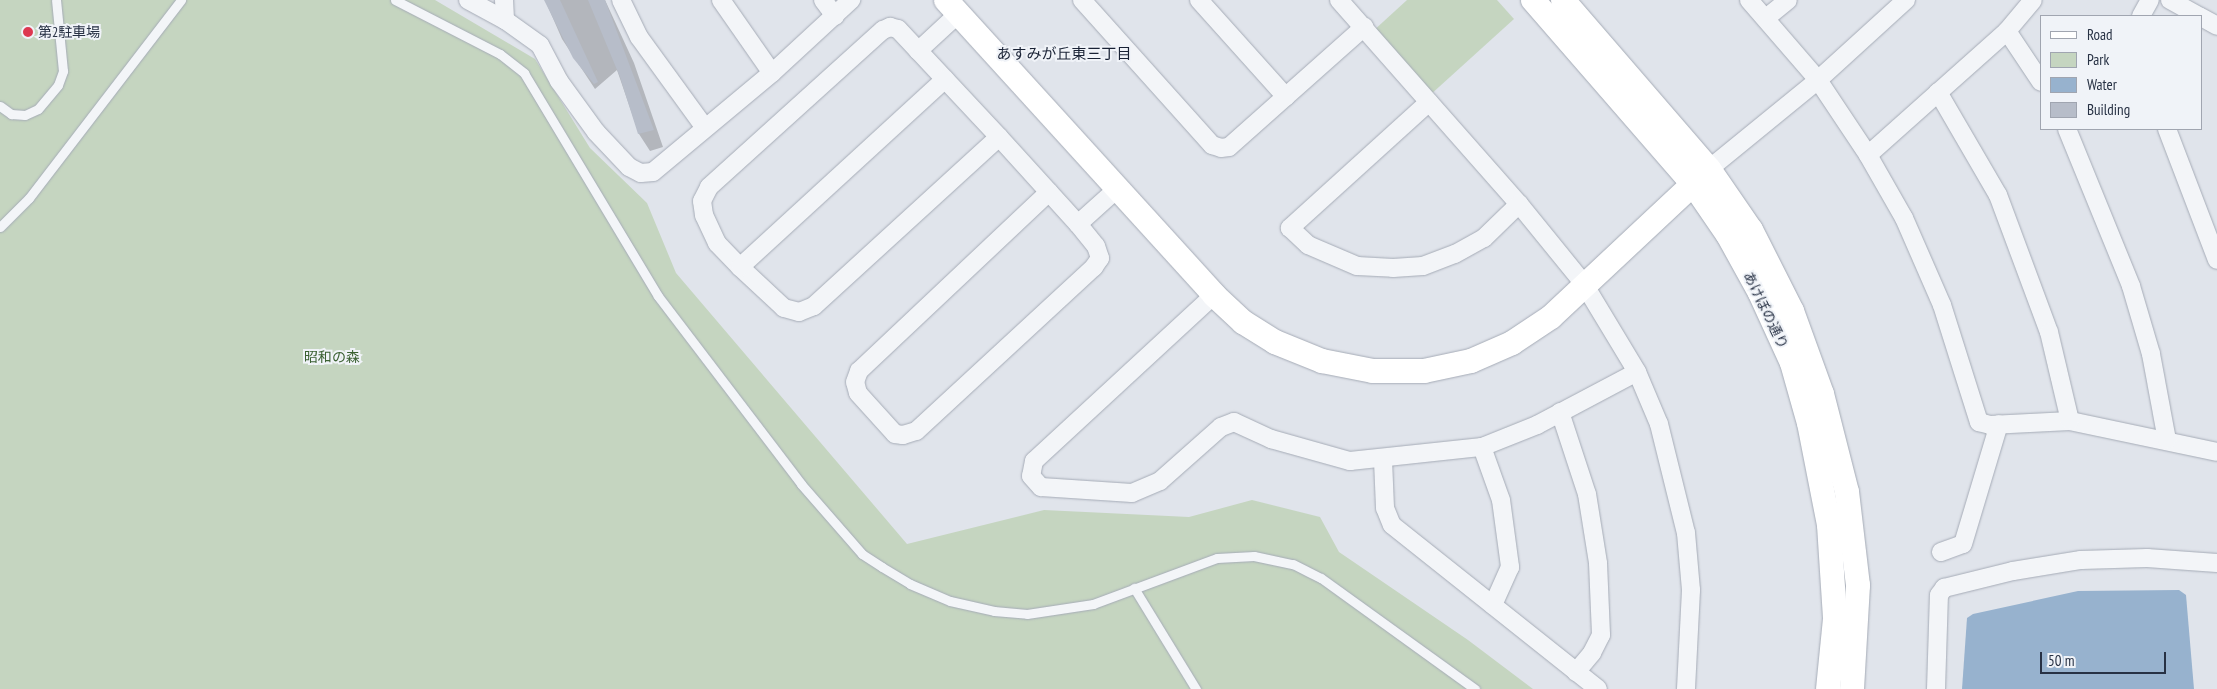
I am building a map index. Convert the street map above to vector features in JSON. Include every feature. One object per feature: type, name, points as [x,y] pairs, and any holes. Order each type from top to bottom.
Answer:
[{"type":"street","points":[[468,0],[505,20],[540,45],[560,81],[596,132],[629,167],[641,173],[653,172],[772,73],[850,0]]},
{"type":"street","points":[[504,0],[505,20]]},
{"type":"street","points":[[621,0],[639,37],[705,128]]},
{"type":"street","points":[[720,0],[772,73]]},
{"type":"street","points":[[823,0],[835,16]]},
{"type":"street","points":[[1082,0],[1212,145],[1229,147],[1364,28]]},
{"type":"street","points":[[1199,0],[1286,97]]},
{"type":"street","points":[[1339,0],[1519,204],[1584,284],[1637,372],[1659,424],[1686,533],[1691,590],[1686,689]]},
{"type":"street","name":"あけぼの通り","points":[[1533,0],[1751,230],[1792,311],[1810,355],[1837,443],[1847,492],[1858,585],[1852,689]]},
{"type":"street","name":"あけぼの通り","points":[[1563,0],[1701,177],[1728,235],[1760,293],[1792,364],[1809,423],[1822,481],[1833,568],[1835,619],[1828,689]]},
{"type":"street","points":[[1749,0],[1818,80],[1868,155],[1904,218],[1942,305],[1979,422],[1999,424],[2070,421],[2217,452]]},
{"type":"street","points":[[1766,18],[1788,0]]},
{"type":"street","points":[[918,51],[952,7],[1214,295],[1243,322],[1275,342],[1322,361],[1373,371],[1424,371],[1470,361],[1512,343],[1551,317],[1584,284],[1701,177],[1818,80],[1906,0]]},
{"type":"street","points":[[1868,155],[2007,30],[2033,0]]},
{"type":"street","points":[[2142,15],[2150,0]]},
{"type":"street","points":[[2170,0],[2196,15]]},
{"type":"street","points":[[2202,18],[2217,26]]},
{"type":"street","points":[[1000,137],[814,306],[799,312],[784,308],[740,267],[717,243],[704,215],[702,201],[709,187],[883,30],[898,29],[1000,137],[1078,224],[1096,246],[1100,258],[1094,267],[916,432],[895,434],[858,393],[855,382],[859,371],[1049,192]]},
{"type":"street","points":[[2007,30],[2040,80]]},
{"type":"street","points":[[740,267],[944,79]]},
{"type":"street","points":[[1938,92],[2001,204],[2049,332],[2070,421]]},
{"type":"street","points":[[1429,102],[1290,228],[1308,244],[1357,266],[1393,268],[1423,266],[1455,254],[1484,238],[1519,204]]},
{"type":"street","points":[[2066,130],[2109,226],[2131,286],[2151,354],[2167,440]]},
{"type":"street","points":[[2167,130],[2217,260]]},
{"type":"street","points":[[1078,224],[1118,188]]},
{"type":"street","points":[[1214,295],[1034,461],[1030,476],[1041,487],[1132,492],[1160,481],[1221,427],[1234,422],[1314,453],[1350,461],[1383,460],[1482,447],[1560,412],[1637,372]]},
{"type":"street","points":[[1560,412],[1587,494],[1598,562],[1601,635],[1592,653],[1576,672]]},
{"type":"street","points":[[1941,552],[1962,544],[1999,424]]},
{"type":"street","points":[[1482,447],[1501,500],[1510,567],[1493,605]]},
{"type":"street","points":[[1383,460],[1385,508],[1392,525],[1598,689]]},
{"type":"street","points":[[1936,689],[1939,595],[1944,588],[2013,571],[2081,560],[2147,558],[2217,563]]},
{"type":"lane","points":[[0,106],[11,114],[26,116],[38,109],[58,85],[62,71],[56,0]]},
{"type":"lane","points":[[0,227],[35,191],[181,0]]},
{"type":"lane","points":[[396,0],[500,54],[524,73],[658,296],[801,484],[862,554],[910,584],[950,600],[994,611],[1027,614],[1065,610],[1218,558],[1254,556],[1293,564],[1321,578],[1475,689]]},
{"type":"lane","points":[[1134,588],[1196,689]]},
{"type":"green space","name":"昭和の森","points":[[0,0],[435,0],[535,59],[590,148],[647,203],[676,273],[907,544],[1044,510],[1189,517],[1252,500],[1320,517],[1339,552],[1468,640],[1533,689],[0,689]]},
{"type":"green space","points":[[1407,0],[1497,0],[1514,19],[1429,96],[1372,32]]},
{"type":"water","points":[[2179,590],[2186,595],[2194,689],[1962,689],[1967,618],[1973,614],[2078,591]]},
{"type":"building","points":[[544,0],[560,0],[598,82],[594,84],[573,58]]},
{"type":"building","points":[[588,0],[605,0],[654,130],[638,134],[620,77]]},
{"type":"place","name":"第2駐車場","points":[[28,32]]},
{"type":"district","name":"あすみが丘東三丁目","points":[[1064,54]]}]
